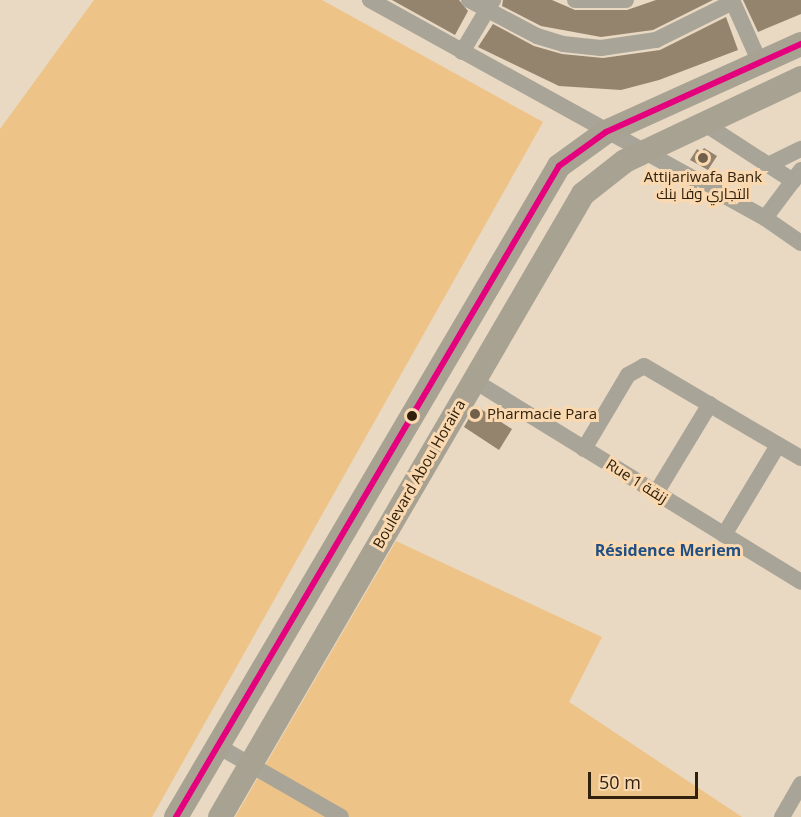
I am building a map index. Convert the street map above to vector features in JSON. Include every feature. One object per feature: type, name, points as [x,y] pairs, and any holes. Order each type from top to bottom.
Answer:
[{"type":"main road","points":[[176,817],[216,745],[546,185],[574,153],[606,132],[801,44]]},
{"type":"main road","name":"Boulevard Abou Horaira","points":[[220,817],[583,194],[610,170],[801,78]]},
{"type":"street","points":[[370,0],[390,5],[462,52],[642,153],[765,218],[801,243]]},
{"type":"street","points":[[469,0],[489,5],[556,42],[616,47],[670,35],[732,1],[760,63]]},
{"type":"street","points":[[575,0],[626,0]]},
{"type":"street","points":[[462,52],[489,5]]},
{"type":"street","points":[[705,124],[768,165],[797,175],[765,218]]},
{"type":"street","points":[[768,165],[801,149]]},
{"type":"street","points":[[584,449],[628,375],[637,367],[644,366],[801,458]]},
{"type":"street","name":"Rue 1 زنقة","points":[[473,380],[724,535],[799,577]]},
{"type":"street","points":[[656,493],[710,404]]},
{"type":"street","points":[[724,535],[778,445]]},
{"type":"street","points":[[216,745],[341,817]]},
{"type":"street","points":[[782,817],[801,784]]},
{"type":"shaded area","points":[[94,0],[322,0],[543,122],[152,817],[0,817],[0,129]]},
{"type":"shaded area","points":[[396,541],[602,637],[569,702],[742,817],[235,817]]},
{"type":"building","points":[[392,0],[459,0],[468,11],[455,35]]},
{"type":"building","points":[[503,0],[552,0],[575,10],[627,10],[656,0],[713,0],[653,30],[601,37],[541,26],[502,6]]},
{"type":"building","points":[[743,0],[801,0],[801,14],[758,32]]},
{"type":"building","points":[[726,17],[738,50],[659,80],[621,90],[559,86],[478,47],[493,24],[534,46],[562,54],[603,58],[660,50]]},
{"type":"building","points":[[704,148],[717,156],[708,170],[690,160],[697,149],[701,152]]},
{"type":"building","points":[[476,406],[512,429],[499,450],[464,427]]},
{"type":"transit line","points":[[176,817],[559,166],[606,132],[801,44]]},
{"type":"place","name":"Attijariwafa Bank التجاري وفا بنك","points":[[703,158]]},
{"type":"place","name":"Pharmacie Para","points":[[475,414]]},
{"type":"district","name":"Résidence Meriem","points":[[668,550]]}]
